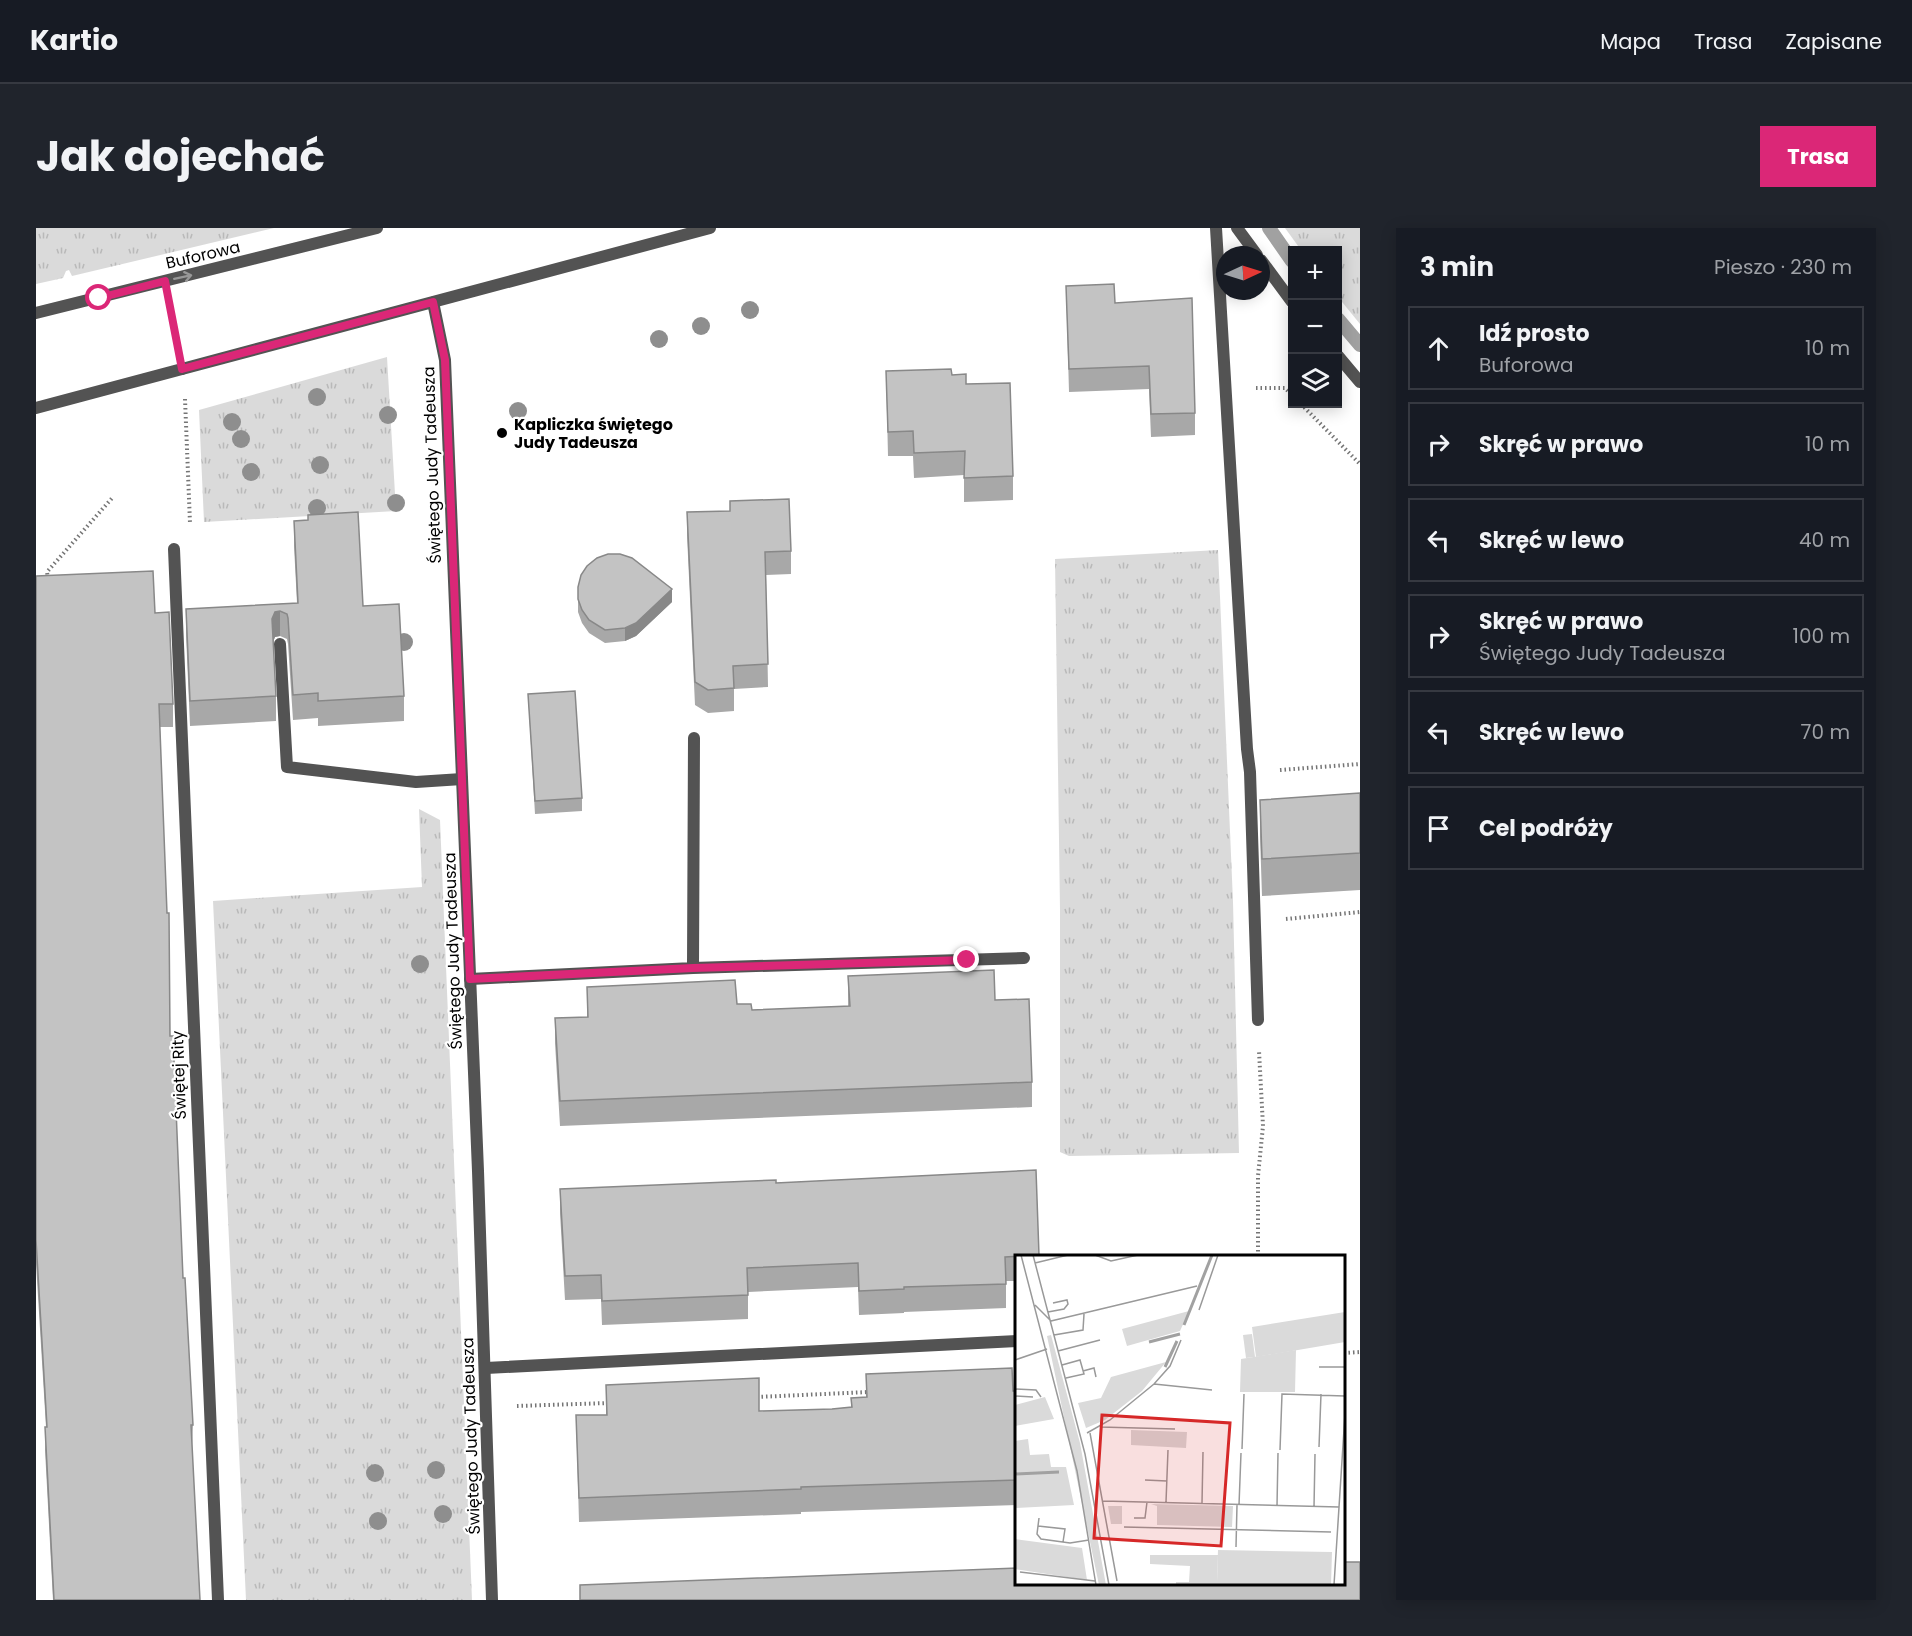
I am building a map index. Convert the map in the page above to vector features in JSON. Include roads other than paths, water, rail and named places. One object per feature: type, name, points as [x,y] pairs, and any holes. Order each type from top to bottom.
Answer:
[{"type":"street","name":"Buforowa","points":[[36,313],[204,273],[377,228]]},
{"type":"street","points":[[36,408],[710,228]]},
{"type":"street","points":[[1216,228],[1246,749],[1250,772],[1258,1020]]},
{"type":"street","points":[[1237,228],[1250,246]]},
{"type":"street","points":[[1270,272],[1291,300]]},
{"type":"street","name":"Świętego Judy Tadeusza","points":[[433,302],[445,360],[486,1368],[492,1600]]},
{"type":"street","points":[[1342,361],[1360,382]]},
{"type":"street","name":"Świętej Rity","points":[[174,549],[218,1600]]},
{"type":"street","points":[[280,644],[287,766],[416,782],[462,779]]},
{"type":"street","points":[[693,968],[694,738]]},
{"type":"street","points":[[470,979],[693,968],[1024,958]]},
{"type":"street","points":[[486,1368],[1015,1341]]},
{"type":"waterway","points":[[1269,228],[1288,255]]},
{"type":"waterway","points":[[1342,324],[1360,345]]},
{"type":"place","name":"Kapliczka świętego Judy Tadeusza","points":[[502,433]]}]
